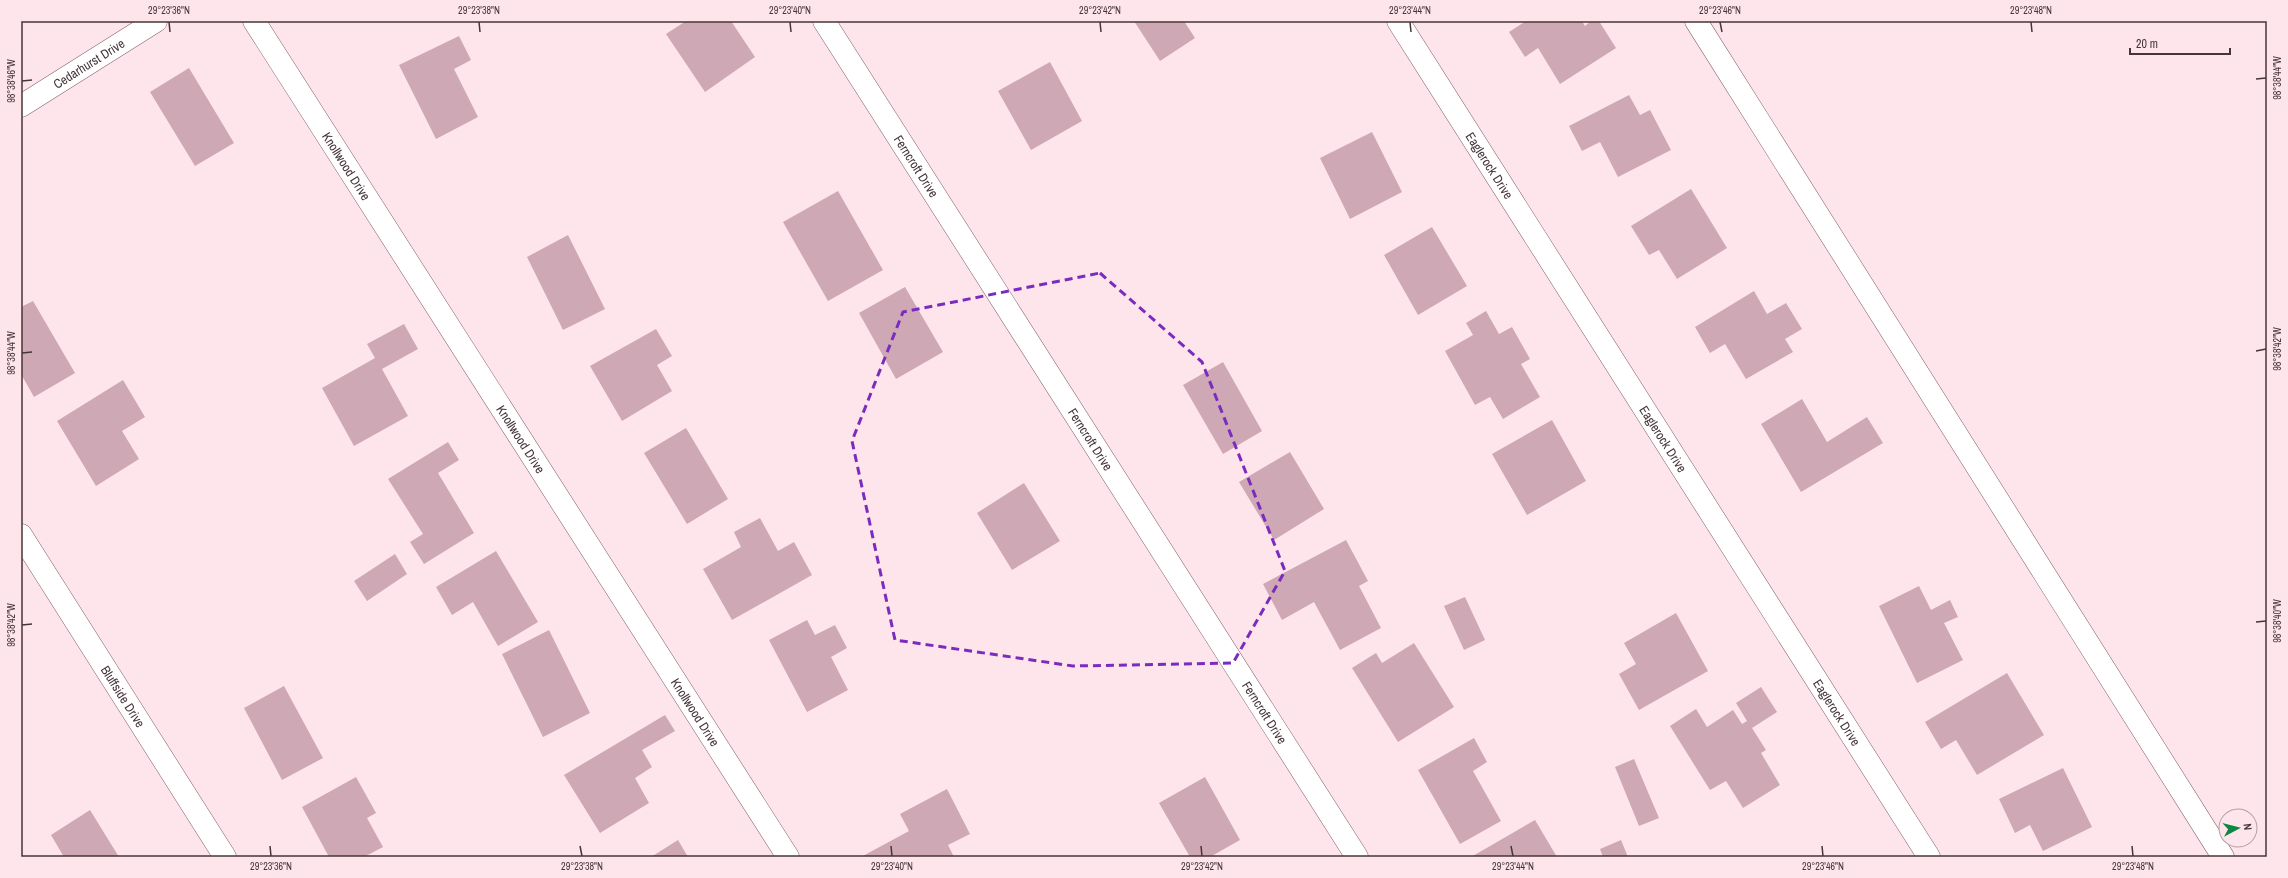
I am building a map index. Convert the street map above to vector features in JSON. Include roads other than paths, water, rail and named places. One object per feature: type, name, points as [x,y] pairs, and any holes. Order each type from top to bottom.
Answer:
[{"type":"street","name":"Cedarhurst Drive","points":[[21,106],[156,21]]},
{"type":"street","name":"Knollwood Drive","points":[[254,21],[788,857]]},
{"type":"street","name":"Ferncroft Drive","points":[[824,21],[1357,857]]},
{"type":"street","name":"Eaglerock Drive","points":[[1398,21],[1929,857]]},
{"type":"street","points":[[1696,21],[2223,857]]},
{"type":"street","name":"Bluffside Drive","points":[[21,535],[225,857]]}]
